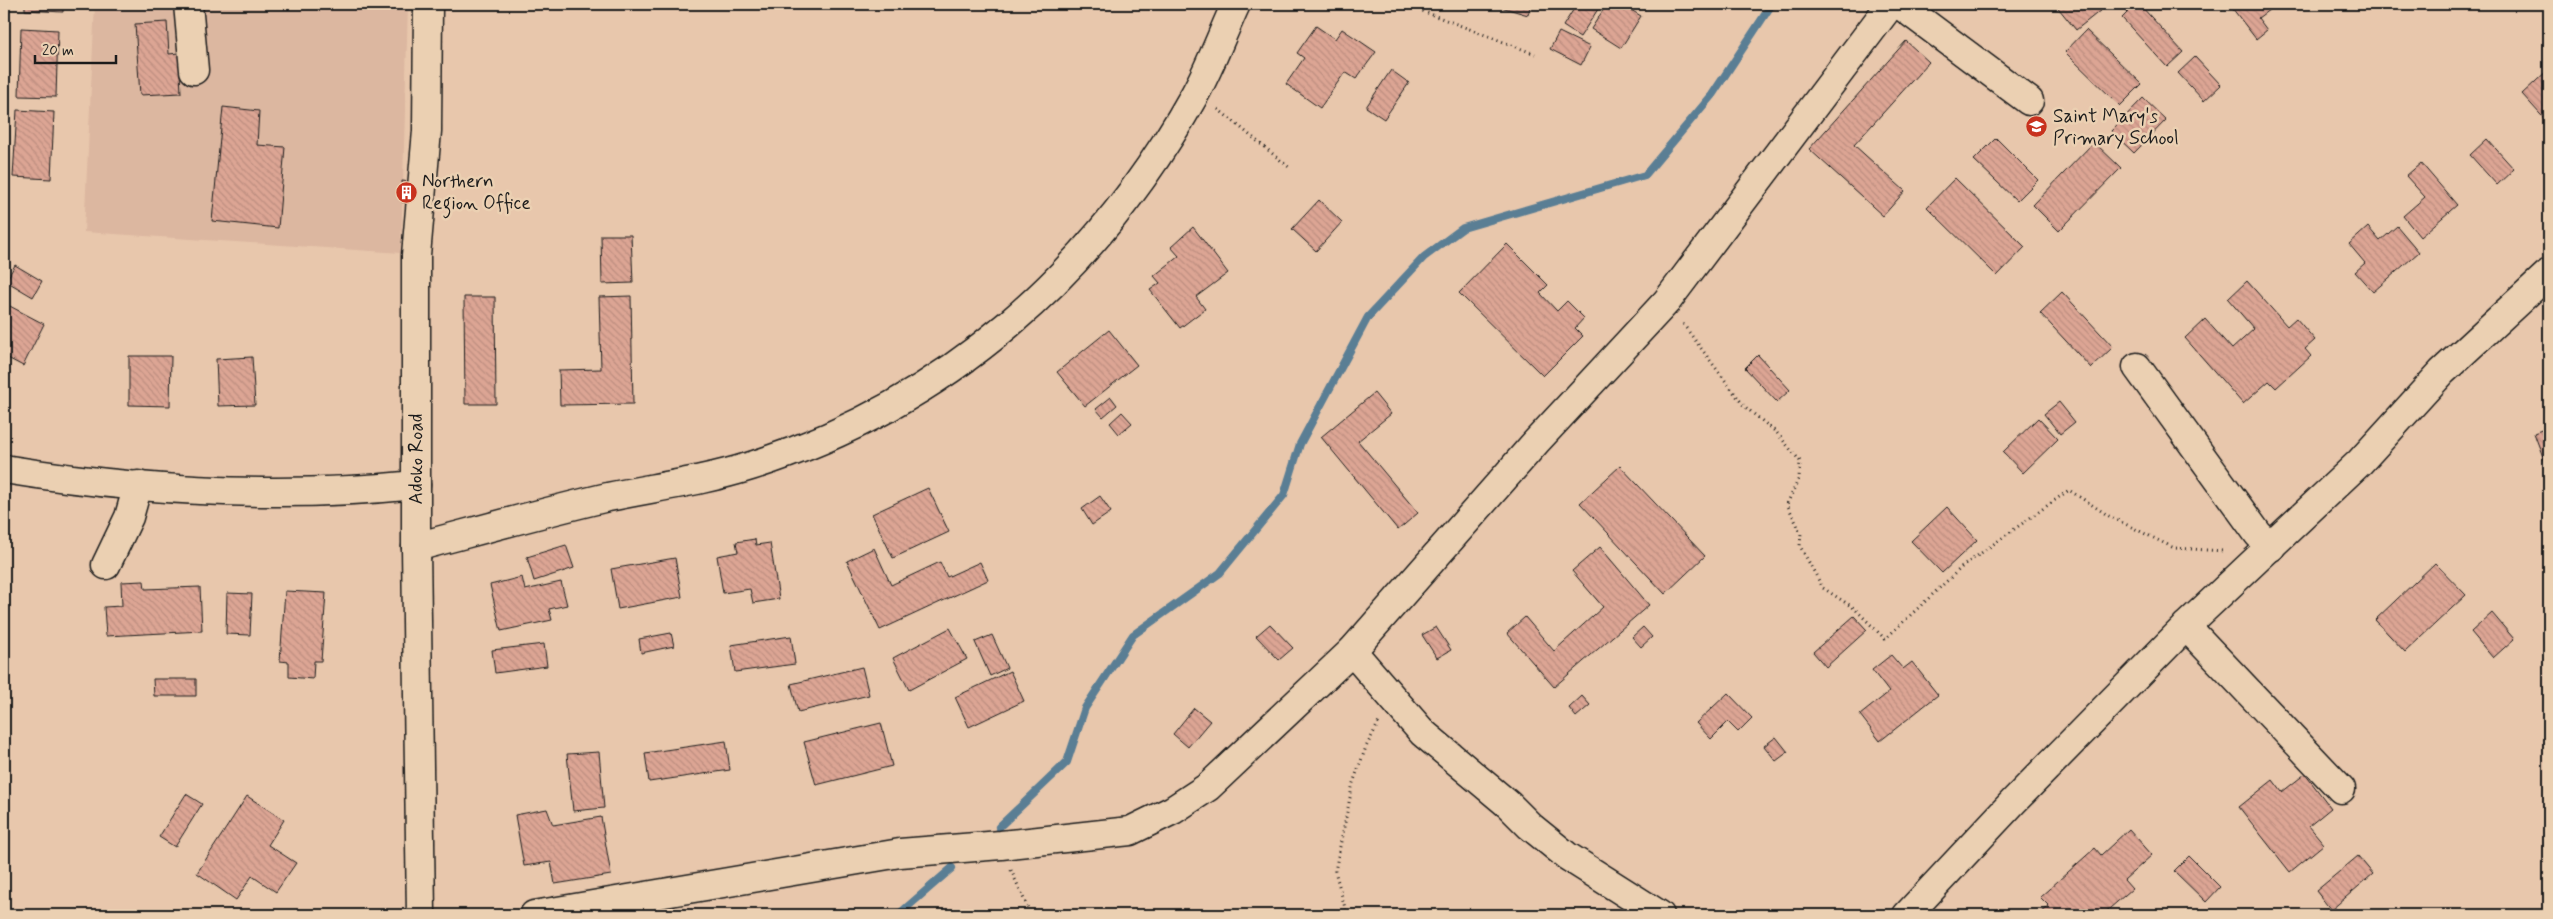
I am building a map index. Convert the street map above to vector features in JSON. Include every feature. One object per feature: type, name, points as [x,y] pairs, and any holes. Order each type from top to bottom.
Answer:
[{"type":"street","points":[[188,4],[194,70]]},
{"type":"street","name":"Adoko Road","points":[[421,915],[416,546],[416,255],[427,131],[428,4]]},
{"type":"street","points":[[416,546],[609,497],[680,484],[748,467],[796,451],[857,424],[921,390],[996,337],[1063,276],[1098,237],[1131,192],[1196,92],[1236,4]]},
{"type":"street","points":[[534,915],[900,854],[1130,831],[1173,810],[1208,787],[1352,651],[1536,442],[1667,301],[1890,4]]},
{"type":"street","points":[[1899,4],[2030,101]]},
{"type":"street","points":[[1907,915],[2014,800],[2186,626],[2264,541],[2360,462],[2442,372],[2549,273]]},
{"type":"street","points":[[2137,368],[2264,541]]},
{"type":"street","points":[[4,469],[59,478],[195,490],[350,492],[416,485]]},
{"type":"street","points":[[106,565],[129,517],[138,485]]},
{"type":"street","points":[[2186,626],[2341,789]]},
{"type":"street","points":[[1352,651],[1424,734],[1509,805],[1530,826],[1567,856],[1660,915]]},
{"type":"path","points":[[1404,4],[1535,54]]},
{"type":"path","points":[[1196,92],[1261,142],[1290,168]]},
{"type":"path","points":[[1667,301],[1744,406],[1777,433],[1800,461],[1798,478],[1787,504],[1801,533],[1800,546],[1823,588],[1854,608],[1885,639],[1962,566],[2069,490],[2109,516],[2174,548],[2226,551],[2264,541]]},
{"type":"path","points":[[1347,915],[1334,871],[1353,783],[1366,747],[1391,697]]},
{"type":"path","points":[[1001,845],[1031,915]]},
{"type":"shaded area","points":[[95,4],[408,4],[401,253],[84,232]]},
{"type":"building","points":[[25,4],[63,4],[63,12],[25,10]]},
{"type":"building","points":[[109,4],[145,4],[145,7],[109,6]]},
{"type":"building","points":[[1491,4],[1531,4],[1528,15]]},
{"type":"building","points":[[1577,4],[1600,6],[1580,37],[1563,26]]},
{"type":"building","points":[[1607,4],[1621,4],[1641,16],[1621,48],[1591,29]]},
{"type":"building","points":[[2055,4],[2096,4],[2101,10],[2076,30]]},
{"type":"building","points":[[2120,4],[2143,4],[2141,6],[2183,52],[2167,67],[2122,18],[2128,12]]},
{"type":"building","points":[[2229,4],[2277,4],[2258,18],[2267,30],[2256,39]]},
{"type":"building","points":[[167,22],[169,54],[179,53],[181,93],[140,95],[135,24]]},
{"type":"building","points":[[1316,26],[1335,39],[1342,29],[1376,52],[1356,79],[1345,72],[1320,108],[1286,84],[1304,58],[1297,53]]},
{"type":"building","points":[[21,28],[58,30],[56,97],[19,96]]},
{"type":"building","points":[[2086,30],[2142,84],[2120,106],[2065,52]]},
{"type":"building","points":[[1559,32],[1590,47],[1581,65],[1550,49]]},
{"type":"building","points":[[1906,41],[1929,62],[1854,145],[1905,191],[1883,216],[1809,149]]},
{"type":"building","points":[[2195,57],[2221,85],[2204,101],[2178,73]]},
{"type":"building","points":[[2549,69],[2549,124],[2522,94]]},
{"type":"building","points":[[1391,70],[1409,83],[1384,119],[1366,107]]},
{"type":"building","points":[[2143,98],[2166,120],[2134,153],[2111,131]]},
{"type":"building","points":[[223,107],[259,111],[257,145],[285,147],[278,228],[212,221]]},
{"type":"building","points":[[17,110],[54,112],[51,179],[13,177]]},
{"type":"building","points":[[1996,138],[2038,180],[2017,201],[1974,160]]},
{"type":"building","points":[[2487,139],[2514,169],[2497,185],[2470,155]]},
{"type":"building","points":[[2094,142],[2121,168],[2059,231],[2033,205]]},
{"type":"building","points":[[2421,163],[2457,205],[2420,237],[2403,216],[2425,197],[2406,176]]},
{"type":"building","points":[[1955,178],[2025,247],[1997,276],[1927,207]]},
{"type":"building","name":"Northern Region Office","points":[[402,181],[410,182],[410,204],[402,202]]},
{"type":"building","points":[[1319,200],[1342,222],[1316,251],[1292,229]]},
{"type":"building","points":[[2397,226],[2419,252],[2373,292],[2355,272],[2365,263],[2349,244],[2368,227],[2380,241]]},
{"type":"building","points":[[1193,227],[1228,273],[1196,297],[1205,309],[1180,328],[1150,290],[1160,283],[1154,276],[1179,256],[1171,247]]},
{"type":"building","points":[[601,235],[631,235],[633,283],[602,284]]},
{"type":"building","points":[[1507,244],[1548,285],[1540,293],[1557,311],[1567,301],[1584,318],[1575,328],[1583,336],[1543,376],[1459,293]]},
{"type":"building","points":[[15,265],[42,281],[33,297],[6,281]]},
{"type":"building","points":[[2247,281],[2287,326],[2296,318],[2315,340],[2305,349],[2311,356],[2276,388],[2269,381],[2243,404],[2185,338],[2205,319],[2232,349],[2254,329],[2228,299]]},
{"type":"building","points":[[2062,292],[2113,347],[2091,368],[2040,313]]},
{"type":"building","points":[[631,296],[633,404],[560,405],[559,370],[601,369],[599,297]]},
{"type":"building","points":[[464,297],[495,297],[496,404],[465,404]]},
{"type":"building","points":[[4,303],[44,324],[23,366],[4,356]]},
{"type":"building","points":[[1109,330],[1137,365],[1085,406],[1057,372]]},
{"type":"building","points":[[1758,355],[1790,390],[1777,402],[1745,368]]},
{"type":"building","points":[[129,356],[171,356],[170,406],[129,405]]},
{"type":"building","points":[[252,357],[255,405],[218,406],[216,359]]},
{"type":"building","points":[[1374,393],[1391,414],[1358,441],[1418,513],[1398,530],[1321,437]]},
{"type":"building","points":[[1111,397],[1117,405],[1103,417],[1096,409]]},
{"type":"building","points":[[2059,402],[2075,422],[2060,434],[2044,414]]},
{"type":"building","points":[[1122,412],[1132,423],[1119,434],[1110,423]]},
{"type":"building","points":[[2038,418],[2058,439],[2023,473],[2003,452]]},
{"type":"building","points":[[2549,427],[2549,473],[2534,433]]},
{"type":"building","points":[[1620,466],[1705,556],[1665,594],[1580,503]]},
{"type":"building","points":[[928,488],[949,532],[893,558],[872,514]]},
{"type":"building","points":[[1100,496],[1111,512],[1092,525],[1082,509]]},
{"type":"building","points":[[1947,507],[1977,540],[1942,573],[1911,541]]},
{"type":"building","points":[[755,539],[756,545],[770,543],[779,599],[753,603],[750,589],[723,593],[717,556],[738,552],[736,542]]},
{"type":"building","points":[[566,545],[574,568],[534,581],[527,557]]},
{"type":"building","points":[[1600,547],[1649,605],[1554,687],[1507,633],[1525,617],[1554,651],[1603,607],[1572,571]]},
{"type":"building","points":[[874,548],[891,585],[940,562],[947,577],[980,562],[988,580],[880,630],[847,561]]},
{"type":"building","points":[[675,558],[682,597],[618,609],[611,569]]},
{"type":"building","points":[[2435,563],[2466,595],[2405,652],[2375,620]]},
{"type":"building","points":[[522,577],[525,590],[561,582],[567,605],[549,609],[552,620],[501,631],[490,585]]},
{"type":"building","points":[[144,581],[145,589],[200,587],[202,631],[106,636],[104,607],[122,606],[121,582]]},
{"type":"building","points":[[285,591],[326,593],[321,661],[314,661],[313,679],[289,677],[289,662],[280,661]]},
{"type":"building","points":[[227,593],[252,594],[250,635],[226,634]]},
{"type":"building","points":[[2492,613],[2514,639],[2493,658],[2471,632]]},
{"type":"building","points":[[1854,616],[1867,630],[1826,667],[1813,652]]},
{"type":"building","points":[[1270,624],[1293,648],[1279,660],[1256,636]]},
{"type":"building","points":[[1436,627],[1451,650],[1437,658],[1422,635]]},
{"type":"building","points":[[1643,627],[1652,637],[1641,647],[1632,637]]},
{"type":"building","points":[[950,628],[967,659],[909,690],[893,658]]},
{"type":"building","points":[[671,633],[674,646],[641,653],[639,639]]},
{"type":"building","points":[[992,635],[1007,668],[990,676],[975,642]]},
{"type":"building","points":[[791,636],[795,664],[735,672],[731,645]]},
{"type":"building","points":[[544,644],[547,666],[495,673],[492,650]]},
{"type":"building","points":[[1891,655],[1903,669],[1912,662],[1938,695],[1880,741],[1860,715],[1889,692],[1872,670]]},
{"type":"building","points":[[862,667],[869,695],[798,712],[791,684]]},
{"type":"building","points":[[1010,671],[1024,701],[969,727],[955,697]]},
{"type":"building","points":[[153,679],[196,679],[196,696],[154,696]]},
{"type":"building","points":[[1728,693],[1752,718],[1738,732],[1728,722],[1711,739],[1696,723]]},
{"type":"building","points":[[1582,696],[1590,705],[1576,717],[1569,708]]},
{"type":"building","points":[[1194,708],[1210,721],[1188,747],[1173,734]]},
{"type":"building","points":[[881,723],[892,766],[816,785],[804,742]]},
{"type":"building","points":[[1776,737],[1788,752],[1776,761],[1764,746]]},
{"type":"building","points":[[726,741],[730,770],[649,782],[645,753]]},
{"type":"building","points":[[599,752],[604,808],[573,811],[567,754]]},
{"type":"building","points":[[2305,774],[2331,808],[2309,826],[2324,844],[2290,872],[2239,807],[2273,780],[2282,792]]},
{"type":"building","points":[[4,790],[8,790],[8,819],[4,819]]},
{"type":"building","points":[[186,794],[202,804],[175,847],[159,837]]},
{"type":"building","points":[[247,796],[284,820],[268,845],[296,863],[276,892],[252,876],[236,900],[197,873]]},
{"type":"building","points":[[547,809],[553,825],[601,817],[611,875],[555,884],[551,862],[524,866],[515,815]]},
{"type":"building","points":[[2129,829],[2152,855],[2124,880],[2132,889],[2102,915],[2039,915],[2049,906],[2040,897],[2095,848],[2101,855]]},
{"type":"building","points":[[2189,856],[2220,887],[2206,902],[2174,871]]},
{"type":"building","points":[[2358,856],[2373,874],[2331,910],[2316,891]]},
{"type":"waterway","points":[[999,827],[1067,762],[1085,708],[1133,635],[1220,573],[1284,495],[1300,444],[1368,317],[1424,257],[1463,228],[1645,175],[1712,95],[1772,4]]},
{"type":"waterway","points":[[898,915],[952,868]]},
{"type":"place","name":"Saint Mary's Primary School","points":[[2037,127]]},
{"type":"place","name":"Northern Region Office","points":[[406,192]]}]
